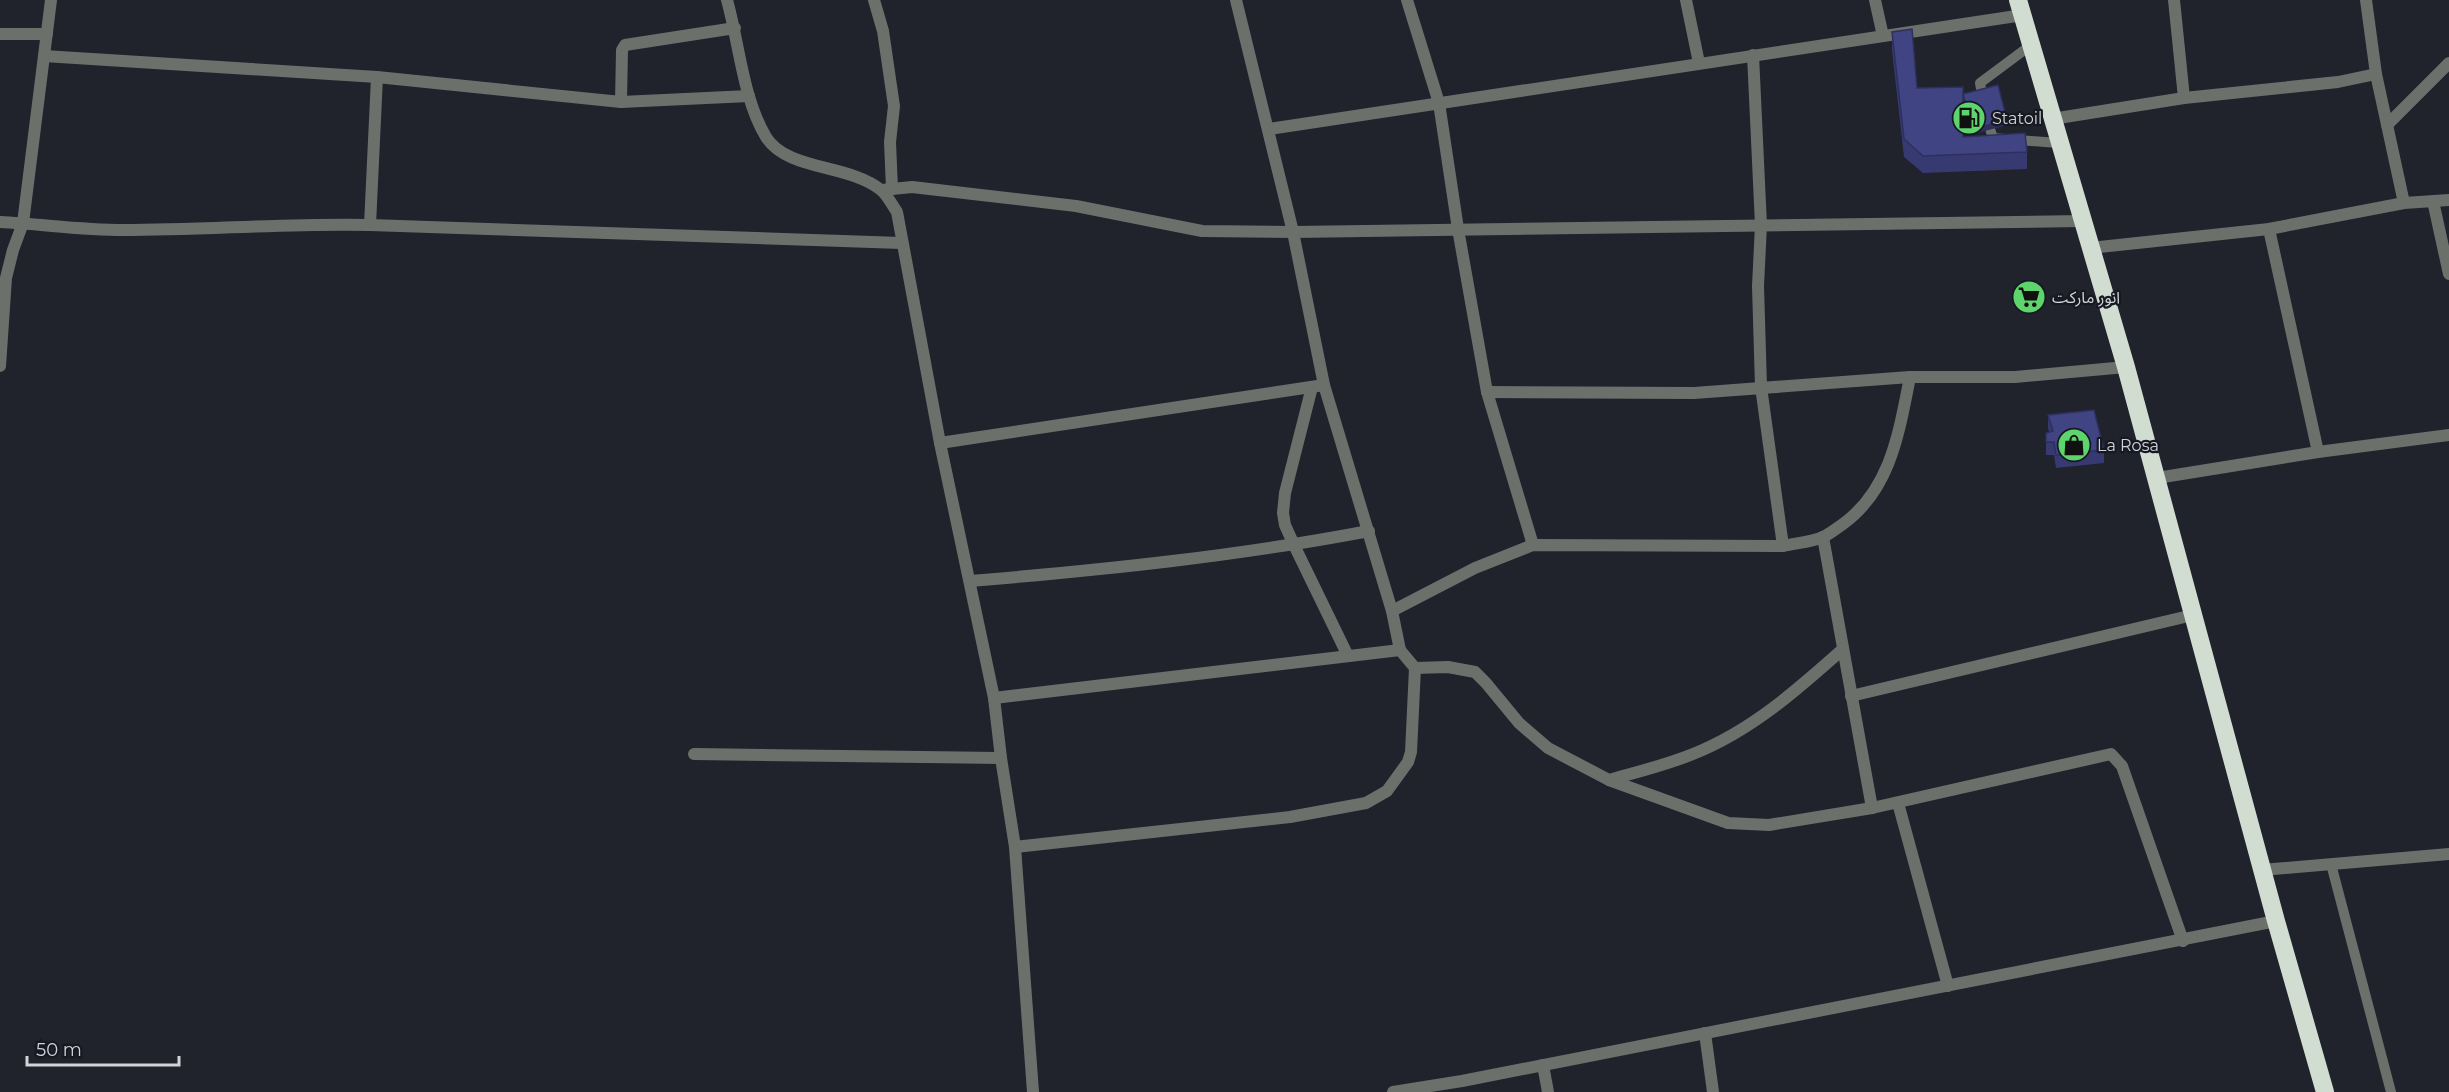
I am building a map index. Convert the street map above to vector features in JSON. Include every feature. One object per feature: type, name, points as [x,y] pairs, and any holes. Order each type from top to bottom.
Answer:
[{"type":"highway","points":[[2021,8],[2058,143],[2126,367],[2262,870],[2325,1092]]},
{"type":"street","points":[[0,366],[6,278],[23,223],[51,0]]},
{"type":"street","points":[[727,0],[749,96],[766,138],[784,155],[855,176],[887,190],[922,188],[1076,207],[1202,231],[1293,232],[2083,221]]},
{"type":"street","points":[[874,0],[883,32],[894,106],[887,190],[897,213],[940,443],[994,698],[1001,758],[1016,847],[1033,1092]]},
{"type":"street","points":[[1016,847],[1290,817],[1366,802],[1387,791],[1408,762],[1411,752],[1415,668],[1400,650],[1392,611],[1369,531],[1318,386],[1293,232],[1236,0]]},
{"type":"street","points":[[1407,0],[1439,103],[1458,229],[1487,392],[1533,544]]},
{"type":"street","points":[[1686,0],[1699,63]]},
{"type":"street","points":[[1875,0],[1883,36]]},
{"type":"street","points":[[2174,0],[2184,98]]},
{"type":"street","points":[[2367,0],[2376,74],[2404,203]]},
{"type":"street","points":[[1269,129],[1883,36],[2021,8]]},
{"type":"street","points":[[621,102],[622,50],[625,45],[735,28]]},
{"type":"street","points":[[0,34],[47,34]]},
{"type":"street","points":[[1753,55],[1761,225],[1758,286],[1761,387],[1783,546]]},
{"type":"street","points":[[44,56],[377,77],[621,102],[749,96]]},
{"type":"street","points":[[2387,125],[2449,63]]},
{"type":"street","points":[[2052,119],[2184,98],[2338,82],[2376,74]]},
{"type":"street","points":[[370,225],[377,77]]},
{"type":"street","points":[[2090,248],[2269,229],[2404,203],[2449,200]]},
{"type":"street","points":[[2433,201],[2449,274]]},
{"type":"street","points":[[0,222],[120,230],[249,228],[321,224],[370,225],[901,243]]},
{"type":"street","points":[[2269,229],[2318,452]]},
{"type":"street","points":[[1487,392],[1694,393],[1910,377],[2015,376],[2126,367]]},
{"type":"street","points":[[1392,611],[1475,568],[1533,544],[1783,546],[1823,537],[1856,514],[1887,470],[1897,441],[1910,377]]},
{"type":"street","points":[[940,443],[1318,386]]},
{"type":"street","points":[[1318,386],[1283,504],[1285,525],[1348,656]]},
{"type":"street","points":[[2157,478],[2318,452],[2449,435]]},
{"type":"street","points":[[970,582],[1124,568],[1294,545],[1369,531]]},
{"type":"street","points":[[1823,537],[1872,808]]},
{"type":"street","points":[[1851,696],[2193,615]]},
{"type":"street","points":[[1609,780],[1692,755],[1717,743],[1764,716],[1794,693],[1843,649]]},
{"type":"street","points":[[994,698],[1400,650]]},
{"type":"street","points":[[1415,668],[1448,666],[1475,672],[1519,723],[1548,748],[1609,780],[1728,823],[1744,825],[1769,825],[1898,803],[2111,754],[2122,766],[2183,941]]},
{"type":"street","points":[[694,754],[1001,758]]},
{"type":"street","points":[[1898,803],[1948,986]]},
{"type":"street","points":[[2262,870],[2449,854]]},
{"type":"street","points":[[1393,1092],[1705,1034],[2276,921]]},
{"type":"street","points":[[1705,1034],[1713,1092]]},
{"type":"street","points":[[1544,1065],[1548,1092]]},
{"type":"lane","points":[[1982,94],[1980,83],[2031,45]]},
{"type":"lane","points":[[1990,129],[1993,138],[2058,143]]},
{"type":"lane","points":[[2331,864],[2391,1092]]},
{"type":"building","points":[[1912,29],[1917,88],[1963,87],[1963,137],[2025,133],[2027,152],[1923,156],[1904,139],[1892,32]]},
{"type":"building","points":[[1998,85],[2007,120],[1973,129],[1963,94]]},
{"type":"building","name":"La Rosa","points":[[2094,410],[2104,450],[2056,455],[2054,442],[2046,442],[2046,433],[2053,431],[2048,415]]},
{"type":"place","name":"Statoil","points":[[1969,118]]},
{"type":"place","name":"انور ماركت","points":[[2029,297]]},
{"type":"place","name":"La Rosa","points":[[2074,445]]}]
